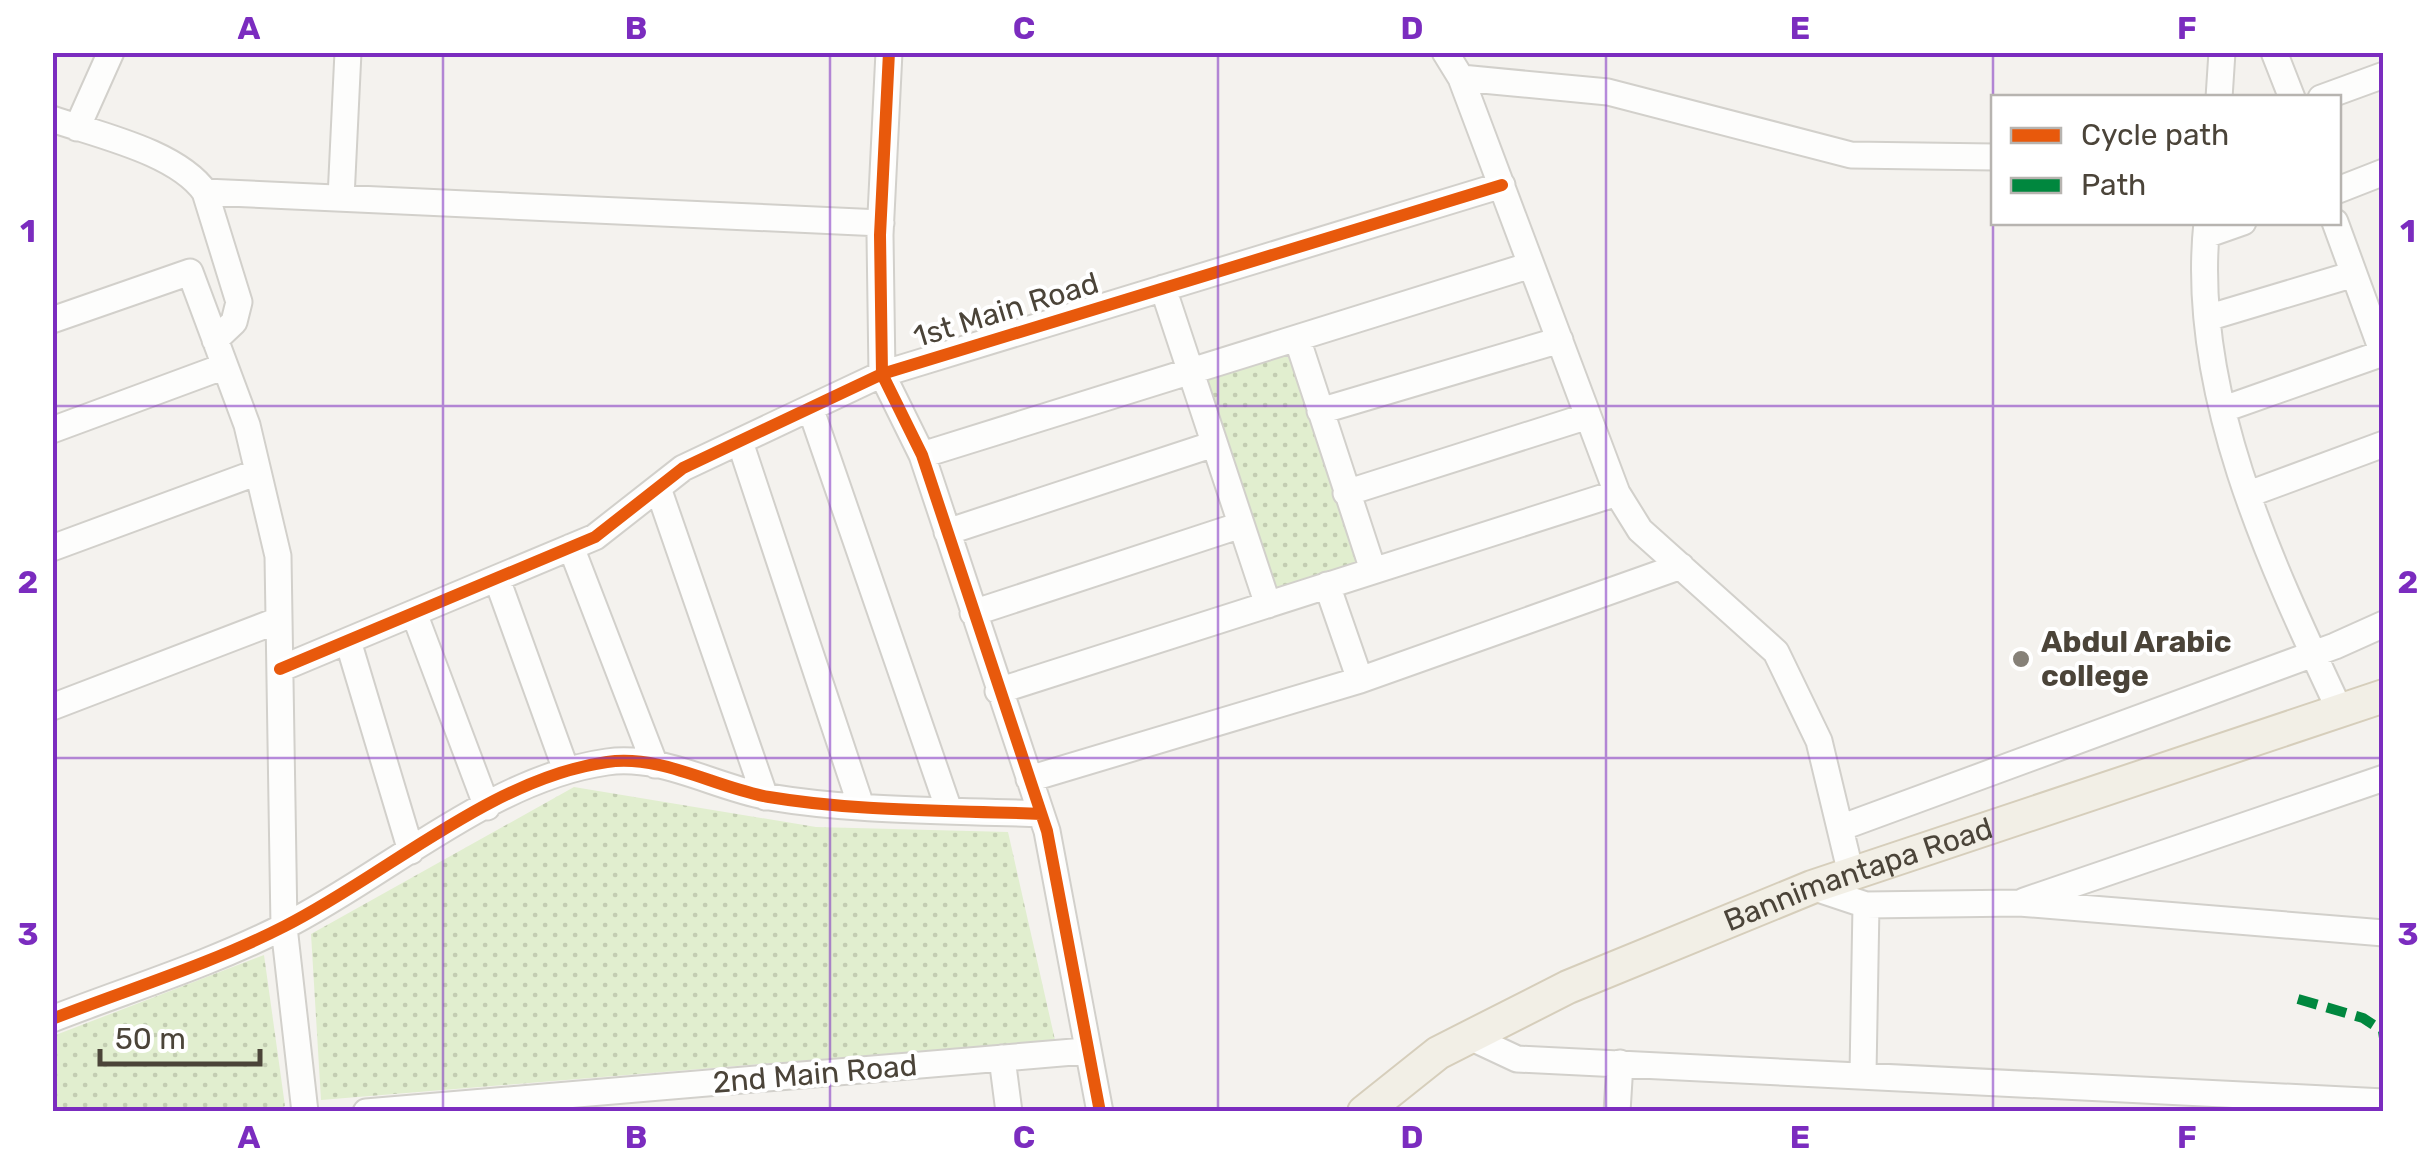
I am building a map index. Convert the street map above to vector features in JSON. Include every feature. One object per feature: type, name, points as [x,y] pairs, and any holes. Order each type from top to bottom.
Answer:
[{"type":"main road","name":"Bannimantapa Road","points":[[1364,1112],[1438,1054],[1568,987],[1812,887],[2384,696]]},
{"type":"street","points":[[78,128],[111,52]]},
{"type":"street","points":[[341,198],[348,52]]},
{"type":"street","points":[[889,52],[881,223],[882,374],[922,455],[1041,814],[1100,1112]]},
{"type":"street","points":[[1445,52],[1462,78],[1617,493],[1640,530],[1776,652],[1819,741],[1851,874]]},
{"type":"street","points":[[2219,95],[2222,52]]},
{"type":"street","points":[[2274,52],[2291,95]]},
{"type":"street","points":[[2329,95],[2384,75]]},
{"type":"street","points":[[1462,78],[1608,92],[1851,155],[1991,157]]},
{"type":"street","points":[[52,119],[177,165],[205,192],[239,302],[234,322],[215,340]]},
{"type":"street","points":[[2341,189],[2384,172]]},
{"type":"street","name":"1st Main Road","points":[[280,669],[595,537],[683,468],[882,374],[1502,185]]},
{"type":"street","points":[[205,192],[881,223]]},
{"type":"street","points":[[2224,409],[2383,354],[2336,225]]},
{"type":"street","points":[[2206,229],[2202,275],[2224,409],[2249,494],[2340,710]]},
{"type":"street","points":[[922,455],[1532,265]]},
{"type":"street","points":[[52,320],[190,272],[247,424],[278,556],[284,927],[305,1112]]},
{"type":"street","points":[[2207,318],[2354,274]]},
{"type":"street","points":[[1163,288],[1268,605]]},
{"type":"street","points":[[1297,338],[1373,570]]},
{"type":"street","points":[[1320,411],[1560,340]]},
{"type":"street","points":[[52,430],[225,366]]},
{"type":"street","points":[[811,410],[949,810]]},
{"type":"street","points":[[1346,493],[1588,416]]},
{"type":"street","points":[[740,442],[861,806]]},
{"type":"street","points":[[946,532],[1214,444]]},
{"type":"street","points":[[2249,494],[2384,444]]},
{"type":"street","points":[[52,548],[258,472]]},
{"type":"street","points":[[658,488],[766,797]]},
{"type":"street","points":[[998,692],[1617,493]]},
{"type":"street","points":[[973,613],[1241,525]]},
{"type":"street","points":[[571,548],[655,764]]},
{"type":"street","points":[[1028,779],[1360,680],[1681,566]]},
{"type":"street","points":[[497,578],[566,770]]},
{"type":"street","points":[[1328,585],[1360,680]]},
{"type":"street","points":[[414,614],[487,807]]},
{"type":"street","points":[[52,707],[279,620]]},
{"type":"street","points":[[1840,828],[2384,624]]},
{"type":"street","points":[[348,641],[411,852]]},
{"type":"street","points":[[52,1019],[284,927],[487,807],[566,770],[612,761],[655,764],[766,797],[861,806],[1041,814]]},
{"type":"street","points":[[2019,903],[2384,778]]},
{"type":"street","points":[[1812,887],[1866,906],[2019,903],[2384,932]]},
{"type":"street","points":[[1863,1074],[1866,906]]},
{"type":"street","points":[[1470,1037],[1517,1059],[2384,1102]]},
{"type":"street","name":"2nd Main Road","points":[[366,1112],[653,1100],[1085,1051]]},
{"type":"street","points":[[1002,1058],[1009,1112]]},
{"type":"street","points":[[1617,1112],[1620,1063]]},
{"type":"green space","points":[[1290,349],[1363,565],[1276,594],[1203,378]]},
{"type":"green space","points":[[574,787],[816,827],[1008,832],[1055,1040],[321,1100],[311,934]]},
{"type":"green space","points":[[264,955],[285,1106],[271,1112],[53,1111],[53,1036]]},
{"type":"marked path","points":[[2298,999],[2363,1018],[2383,1031],[2384,1038]]},
{"type":"cycle path","points":[[889,52],[880,235],[882,374],[922,455],[1047,831],[1100,1112]]},
{"type":"cycle path","points":[[280,669],[595,537],[683,468],[882,374],[1502,185]]},
{"type":"cycle path","points":[[52,1019],[257,940],[323,905],[481,807],[522,787],[607,762],[668,767],[749,793],[803,802],[1041,814]]},
{"type":"place","name":"Abdul Arabic college","points":[[2021,659]]}]
